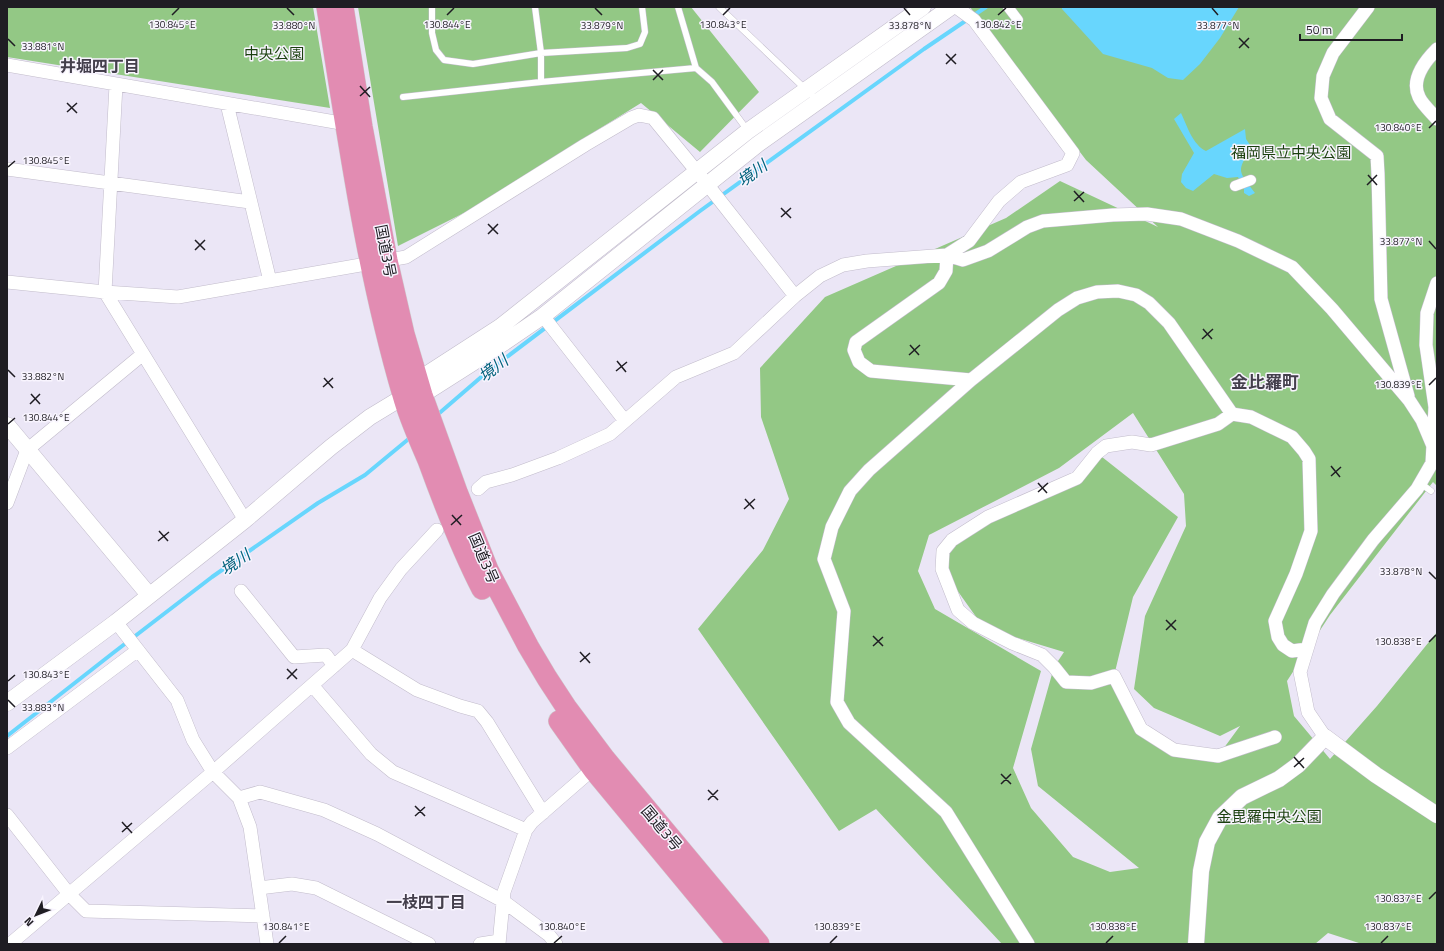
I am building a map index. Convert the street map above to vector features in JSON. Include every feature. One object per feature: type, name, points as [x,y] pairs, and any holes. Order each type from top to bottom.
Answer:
[{"type":"highway","name":"国道3号","points":[[327,7],[354,126],[379,261],[404,334],[414,391],[446,508],[463,549],[499,623],[544,699],[593,769],[738,944]]},
{"type":"highway","name":"国道3号","points":[[343,7],[354,126]]},
{"type":"highway","name":"国道3号","points":[[414,391],[488,570],[547,678],[566,707],[605,759],[759,944]]},
{"type":"street","points":[[414,391],[512,318],[697,171],[753,137],[818,101],[951,7]]},
{"type":"street","points":[[947,255],[969,241],[999,201],[1021,182],[1067,165],[1073,153],[974,20],[956,7]]},
{"type":"street","points":[[1008,7],[1018,20]]},
{"type":"street","points":[[1368,7],[1333,53],[1323,76],[1321,98],[1330,119],[1377,156],[1381,299],[1409,400]]},
{"type":"street","points":[[7,704],[116,622],[245,520],[331,447],[370,417],[414,391],[499,346],[543,316],[707,184],[753,137],[805,89],[915,9],[922,27]]},
{"type":"street","points":[[1437,49],[1428,58],[1422,68],[1416,84],[1419,96],[1437,119]]},
{"type":"street","points":[[7,65],[354,126]]},
{"type":"street","points":[[116,85],[105,292],[245,520]]},
{"type":"street","points":[[227,104],[270,281]]},
{"type":"street","points":[[7,282],[105,292],[178,297],[406,257],[585,145],[631,118],[639,115],[653,118],[697,171],[795,296]]},
{"type":"street","points":[[7,169],[250,202]]},
{"type":"street","points":[[1235,186],[1251,180]]},
{"type":"street","points":[[478,489],[486,482],[512,475],[558,458],[610,434],[676,377],[734,353],[795,296],[820,276],[843,265],[867,261],[947,255],[963,260],[982,254],[1027,227],[1043,221],[1113,215],[1147,214],[1181,219],[1238,241],[1292,268],[1332,309],[1409,400],[1422,420],[1435,447]]},
{"type":"street","points":[[947,255],[946,271],[939,283],[856,342],[854,350],[859,362],[871,370],[971,380]]},
{"type":"street","points":[[1437,283],[1427,313],[1426,345],[1435,407],[1435,447],[1425,487],[1417,489],[1373,540],[1333,594],[1315,623],[1300,672],[1308,712],[1324,737],[1376,775],[1437,816]]},
{"type":"street","points":[[1028,944],[946,812],[849,723],[837,702],[844,611],[824,559],[832,527],[850,491],[869,470],[971,380],[1058,310],[1077,298],[1097,292],[1118,291],[1136,295],[1150,303],[1168,323],[1232,414]]},
{"type":"street","points":[[543,316],[625,421]]},
{"type":"street","points":[[7,503],[28,450],[143,354]]},
{"type":"street","points":[[1275,737],[1218,756],[1174,750],[1141,729],[1114,676],[1091,683],[1066,682],[1042,655],[1012,643],[973,623],[958,610],[942,569],[943,551],[952,540],[988,517],[1077,478],[1097,453],[1106,446],[1132,442],[1151,445],[1218,424],[1232,414],[1251,417],[1292,437],[1309,459],[1311,532],[1296,574],[1275,621],[1278,637],[1283,645],[1292,651],[1307,649]]},
{"type":"street","points":[[7,425],[149,595]]},
{"type":"street","points":[[10,944],[213,772],[352,650],[380,598],[401,570],[437,530]]},
{"type":"street","points":[[241,591],[294,657],[326,655],[334,666]]},
{"type":"street","points":[[116,622],[177,700],[193,740],[213,772],[239,798],[250,828],[267,944]]},
{"type":"street","points":[[7,748],[138,650]]},
{"type":"street","points":[[352,650],[418,690],[460,706],[478,711],[487,722],[543,813]]},
{"type":"street","points":[[312,685],[371,754],[393,772],[526,830]]},
{"type":"street","points":[[1196,944],[1201,871],[1207,842],[1220,818],[1242,797],[1279,779],[1298,765],[1324,737]]},
{"type":"street","points":[[480,944],[499,942],[504,892],[526,830],[593,769]]},
{"type":"street","points":[[239,798],[260,792],[324,810],[376,834],[503,901],[549,935],[556,944]]},
{"type":"street","points":[[7,815],[69,894],[86,911],[263,916]]},
{"type":"street","points":[[259,888],[292,884],[316,888],[430,944]]},
{"type":"lane","points":[[432,7],[432,33],[436,50],[444,60],[474,64],[540,53],[627,48],[640,44],[645,32],[642,7]]},
{"type":"lane","points":[[535,7],[540,53],[541,82]]},
{"type":"lane","points":[[678,7],[696,68],[712,82],[753,137]]},
{"type":"lane","points":[[719,7],[818,101]]},
{"type":"lane","points":[[403,97],[541,82],[696,68]]},
{"type":"green space","name":"中央公園","points":[[7,7],[313,7],[330,108],[7,57]]},
{"type":"green space","points":[[358,7],[691,7],[759,92],[700,152],[641,103],[466,212],[398,246]]},
{"type":"green space","points":[[970,7],[1437,7],[1437,486],[1433,482],[1330,615],[1287,681],[1294,716],[1330,759],[1377,706],[1437,632],[1437,944],[1362,944],[1328,933],[1315,944],[1002,944],[876,809],[839,831],[698,629],[763,550],[789,499],[761,417],[760,368],[825,297],[1006,218],[1060,181],[1158,227],[1086,160]],"holes":[[[1133,413],[1184,494],[1186,526],[1145,616],[1134,689],[1154,708],[1220,736],[1240,726],[1218,756],[1174,750],[1141,729],[1114,676],[1133,597],[1178,517],[1097,453],[1077,479],[952,540],[942,569],[984,628],[1064,652],[1054,667],[1031,749],[1038,786],[1139,868],[1110,872],[1073,857],[1031,808],[1013,768],[1041,671],[935,609],[918,571],[929,535],[1059,468]]]},
{"type":"water","points":[[1062,7],[1239,7],[1220,38],[1200,64],[1183,80],[1168,78],[1152,68],[1103,54],[1062,9]]},
{"type":"water","points":[[1181,113],[1194,140],[1206,151],[1245,129],[1246,139],[1252,148],[1243,162],[1241,171],[1245,180],[1255,193],[1249,196],[1244,193],[1244,189],[1238,177],[1227,178],[1214,174],[1193,191],[1186,188],[1181,182],[1182,174],[1194,153],[1174,119]]},
{"type":"waterway","name":"境川","points":[[436,416],[487,372],[700,211],[924,49],[986,7]]},
{"type":"waterway","name":"境川","points":[[7,736],[212,577],[318,503],[365,475],[411,437]]},
{"type":"district","name":"井堀四丁目","points":[[100,66]]},
{"type":"district","name":"金比羅町","points":[[1265,382]]},
{"type":"district","name":"一枝四丁目","points":[[426,902]]},
{"type":"park label","name":"福岡県立中央公園","points":[[1291,152]]},
{"type":"park label","name":"金毘羅中央公園","points":[[1269,816]]}]
